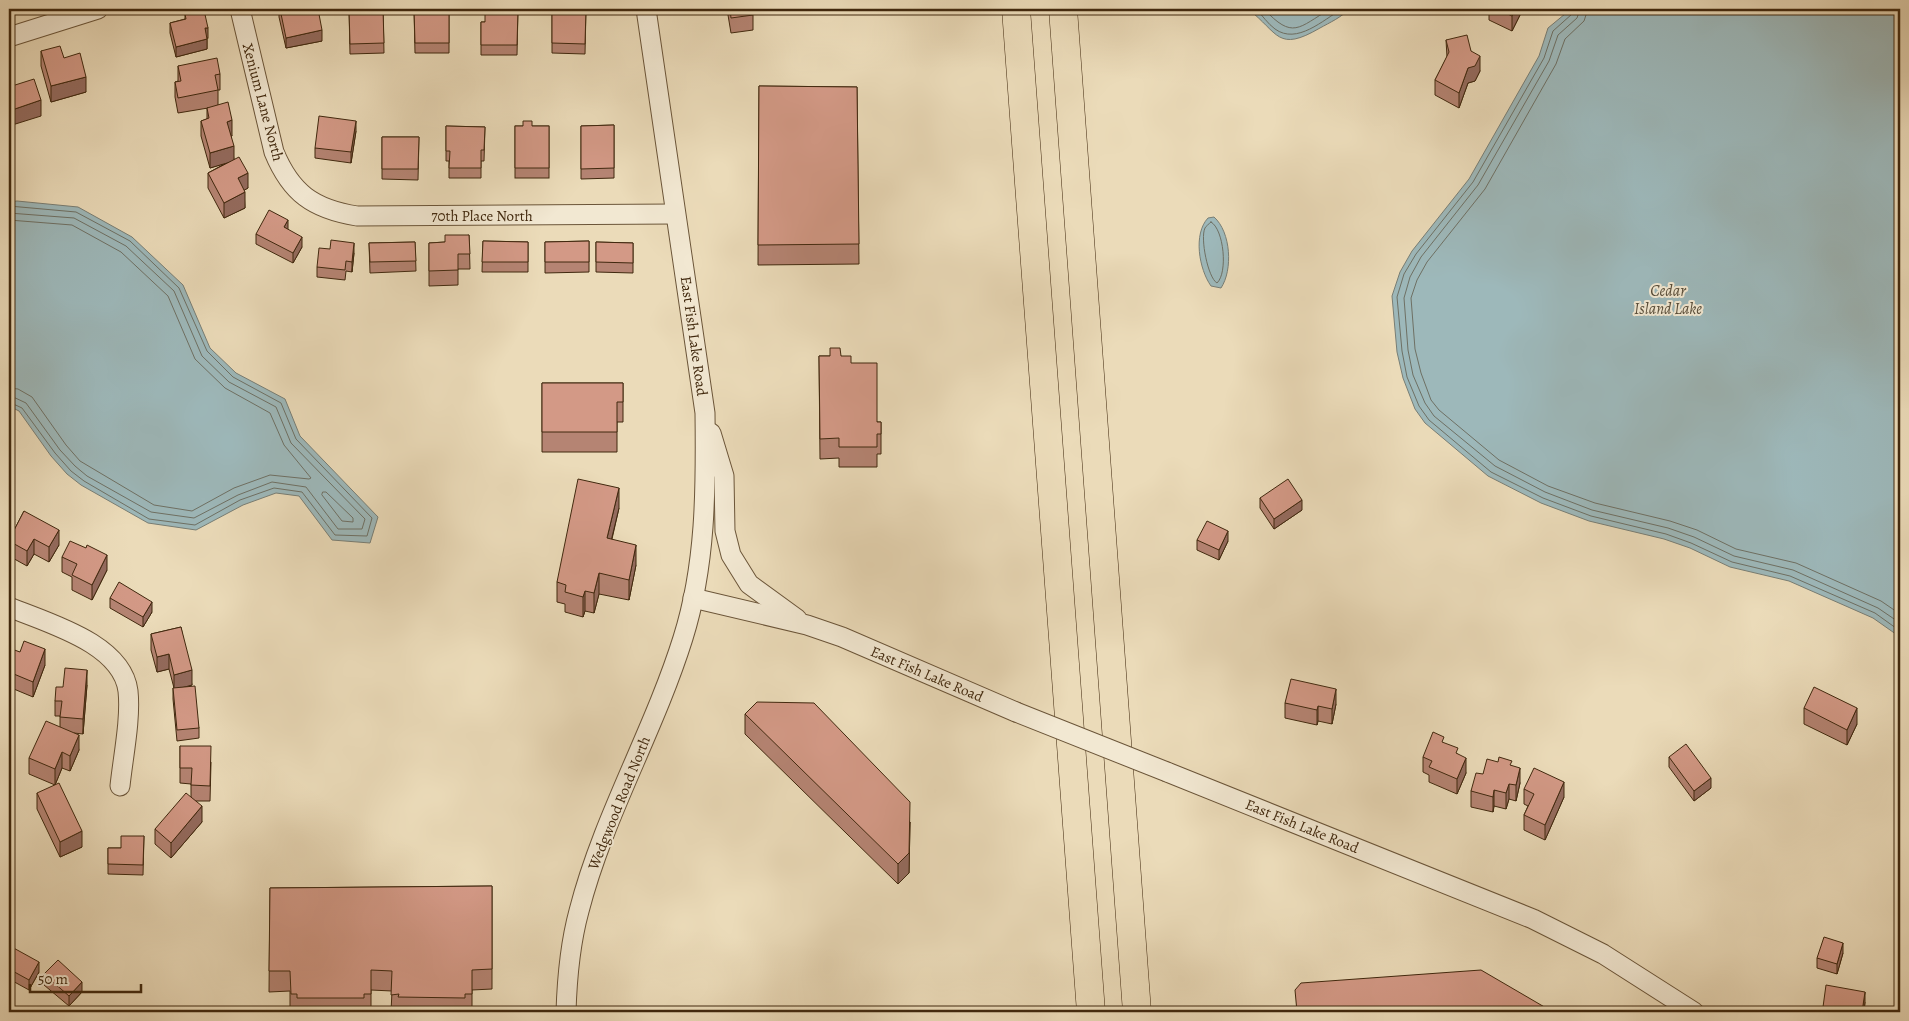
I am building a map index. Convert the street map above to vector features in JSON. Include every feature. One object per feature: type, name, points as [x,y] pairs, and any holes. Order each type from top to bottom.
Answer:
[{"type":"highway","points":[[1016,9],[1091,1012]]},
{"type":"highway","points":[[1063,9],[1137,1012]]},
{"type":"street","points":[[9,37],[98,9]]},
{"type":"street","name":"Xenium Lane North","points":[[240,9],[274,152],[283,173],[296,190]]},
{"type":"street","name":"East Fish Lake Road","points":[[646,9],[705,413],[705,501],[693,598],[806,625],[842,637],[1016,712],[1533,919],[1604,954],[1694,1012]]},
{"type":"street","name":"70th Place North","points":[[296,190],[315,204],[328,210],[357,216],[675,214]]},
{"type":"street","points":[[705,413],[724,476],[725,531],[732,554],[749,584],[806,625]]},
{"type":"street","name":"Wedgwood Road North","points":[[566,1012],[570,962],[579,912],[590,872],[674,664],[693,598]]},
{"type":"street","points":[[9,607],[88,641],[108,654],[121,670],[128,690],[120,786]]},
{"type":"water","points":[[1248,9],[1349,9],[1335,20],[1306,35],[1295,39],[1286,39],[1273,32]]},
{"type":"water","name":"Cedar Island Lake","points":[[1571,9],[1900,9],[1900,637],[1873,618],[1789,581],[1730,567],[1690,548],[1664,539],[1589,521],[1541,503],[1488,476],[1425,423],[1415,409],[1403,378],[1397,352],[1392,296],[1400,272],[1412,251],[1469,179],[1539,56],[1548,28]]},
{"type":"water","points":[[17,201],[78,207],[132,237],[183,285],[210,348],[236,373],[285,399],[300,436],[378,517],[370,543],[332,540],[299,496],[276,493],[243,505],[196,530],[148,523],[81,485],[67,474],[51,456],[19,411],[9,406],[9,202]]},
{"type":"water","points":[[1214,217],[1224,232],[1228,251],[1229,262],[1221,288],[1211,286],[1203,270],[1199,252],[1200,233],[1203,225],[1208,218]]},
{"type":"building","points":[[280,9],[318,9],[322,30],[286,38]]},
{"type":"building","points":[[349,9],[383,9],[384,43],[350,44]]},
{"type":"building","points":[[414,9],[449,9],[449,43],[415,43]]},
{"type":"building","points":[[485,9],[518,9],[517,45],[481,45],[481,22],[485,22]]},
{"type":"building","points":[[552,9],[586,9],[585,44],[552,43]]},
{"type":"building","points":[[730,9],[753,9],[753,15],[731,18]]},
{"type":"building","points":[[1497,9],[1516,9],[1512,16]]},
{"type":"building","points":[[204,10],[208,28],[205,28],[207,39],[176,47],[170,23],[186,19],[185,14]]},
{"type":"building","points":[[1467,35],[1471,51],[1480,56],[1475,66],[1468,68],[1459,93],[1435,80],[1449,52],[1446,40]]},
{"type":"building","points":[[60,46],[64,58],[80,53],[86,77],[51,86],[41,51]]},
{"type":"building","points":[[217,58],[220,74],[215,75],[218,90],[178,98],[175,82],[181,81],[178,66]]},
{"type":"building","points":[[34,79],[41,100],[9,111],[9,83],[11,82],[12,86]]},
{"type":"building","points":[[759,86],[857,87],[859,244],[758,245]]},
{"type":"building","points":[[228,102],[232,120],[227,122],[234,146],[210,153],[201,121],[209,118],[207,108]]},
{"type":"building","points":[[319,116],[356,121],[351,152],[315,148]]},
{"type":"building","points":[[523,121],[532,121],[532,126],[549,126],[549,168],[515,168],[515,126],[523,126]]},
{"type":"building","points":[[614,125],[614,168],[581,169],[581,126]]},
{"type":"building","points":[[446,126],[485,127],[484,150],[481,150],[481,168],[449,168],[450,151],[446,151]]},
{"type":"building","points":[[382,137],[419,137],[418,169],[382,169]]},
{"type":"building","points":[[239,157],[248,173],[238,178],[245,192],[224,203],[208,173]]},
{"type":"building","points":[[269,210],[288,220],[284,227],[302,237],[293,253],[256,234]]},
{"type":"building","points":[[445,235],[469,235],[470,254],[458,254],[458,270],[429,271],[429,243],[445,242]]},
{"type":"building","points":[[331,240],[354,243],[352,262],[346,261],[345,270],[317,267],[319,248],[330,249]]},
{"type":"building","points":[[483,241],[528,242],[528,262],[482,262]]},
{"type":"building","points":[[589,241],[589,262],[545,262],[545,242]]},
{"type":"building","points":[[415,242],[416,261],[370,262],[369,243]]},
{"type":"building","points":[[596,242],[633,243],[633,263],[596,262]]},
{"type":"building","points":[[830,348],[840,348],[841,356],[851,356],[851,363],[877,363],[877,422],[881,422],[881,434],[877,434],[877,447],[839,447],[839,438],[820,439],[819,356],[830,356]]},
{"type":"building","points":[[542,383],[623,383],[623,402],[617,402],[617,432],[542,432]]},
{"type":"building","points":[[578,479],[619,488],[607,538],[636,545],[629,580],[599,573],[594,593],[585,591],[583,597],[565,592],[566,585],[557,582]]},
{"type":"building","points":[[1288,479],[1302,500],[1274,519],[1260,498]]},
{"type":"building","points":[[24,511],[59,530],[49,547],[34,539],[27,551],[9,541]]},
{"type":"building","points":[[1207,521],[1228,531],[1219,550],[1197,540]]},
{"type":"building","points":[[70,541],[86,548],[87,545],[107,555],[92,585],[72,575],[77,564],[62,557]]},
{"type":"building","points":[[119,582],[152,602],[143,617],[110,598]]},
{"type":"building","points":[[181,627],[192,670],[174,675],[169,654],[157,657],[151,634]]},
{"type":"building","points":[[24,641],[45,649],[33,682],[9,672],[9,648],[20,652]]},
{"type":"building","points":[[65,668],[87,670],[83,719],[60,717],[62,701],[55,701],[56,687],[63,687]]},
{"type":"building","points":[[1291,679],[1336,689],[1332,709],[1318,706],[1317,710],[1285,703]]},
{"type":"building","points":[[195,686],[199,728],[177,730],[173,688]]},
{"type":"building","points":[[1814,687],[1857,708],[1847,730],[1804,708]]},
{"type":"building","points":[[757,702],[814,703],[910,802],[909,853],[898,864],[745,714]]},
{"type":"building","points":[[46,721],[79,735],[70,756],[62,752],[55,769],[29,758]]},
{"type":"building","points":[[1433,732],[1444,737],[1442,742],[1458,748],[1456,753],[1466,758],[1457,779],[1429,767],[1432,761],[1423,757]]},
{"type":"building","points":[[1686,744],[1711,778],[1694,791],[1669,757]]},
{"type":"building","points":[[180,746],[211,746],[210,786],[191,785],[192,768],[180,768]]},
{"type":"building","points":[[1499,757],[1512,761],[1510,765],[1520,768],[1516,785],[1509,784],[1506,793],[1494,790],[1493,797],[1471,791],[1476,773],[1483,774],[1487,759],[1498,762]]},
{"type":"building","points":[[1534,768],[1564,782],[1545,825],[1524,815],[1534,794],[1524,789]]},
{"type":"building","points":[[59,783],[82,831],[60,842],[37,793]]},
{"type":"building","points":[[186,793],[202,806],[171,843],[155,829]]},
{"type":"building","points":[[121,836],[144,836],[143,865],[108,864],[108,848],[121,848]]},
{"type":"building","points":[[492,886],[492,969],[472,970],[472,994],[465,994],[465,998],[398,997],[399,994],[391,995],[392,971],[371,970],[371,994],[364,994],[364,998],[297,998],[297,994],[291,994],[290,971],[269,971],[270,888]]},
{"type":"building","points":[[1824,937],[1843,943],[1837,964],[1817,958]]},
{"type":"building","points":[[10,946],[39,962],[29,980],[9,969]]},
{"type":"building","points":[[58,960],[82,982],[69,996],[44,974]]},
{"type":"building","points":[[1481,970],[1553,1012],[1297,1012],[1295,990],[1301,983]]},
{"type":"building","points":[[1826,985],[1865,992],[1862,1012],[1823,1007]]}]
